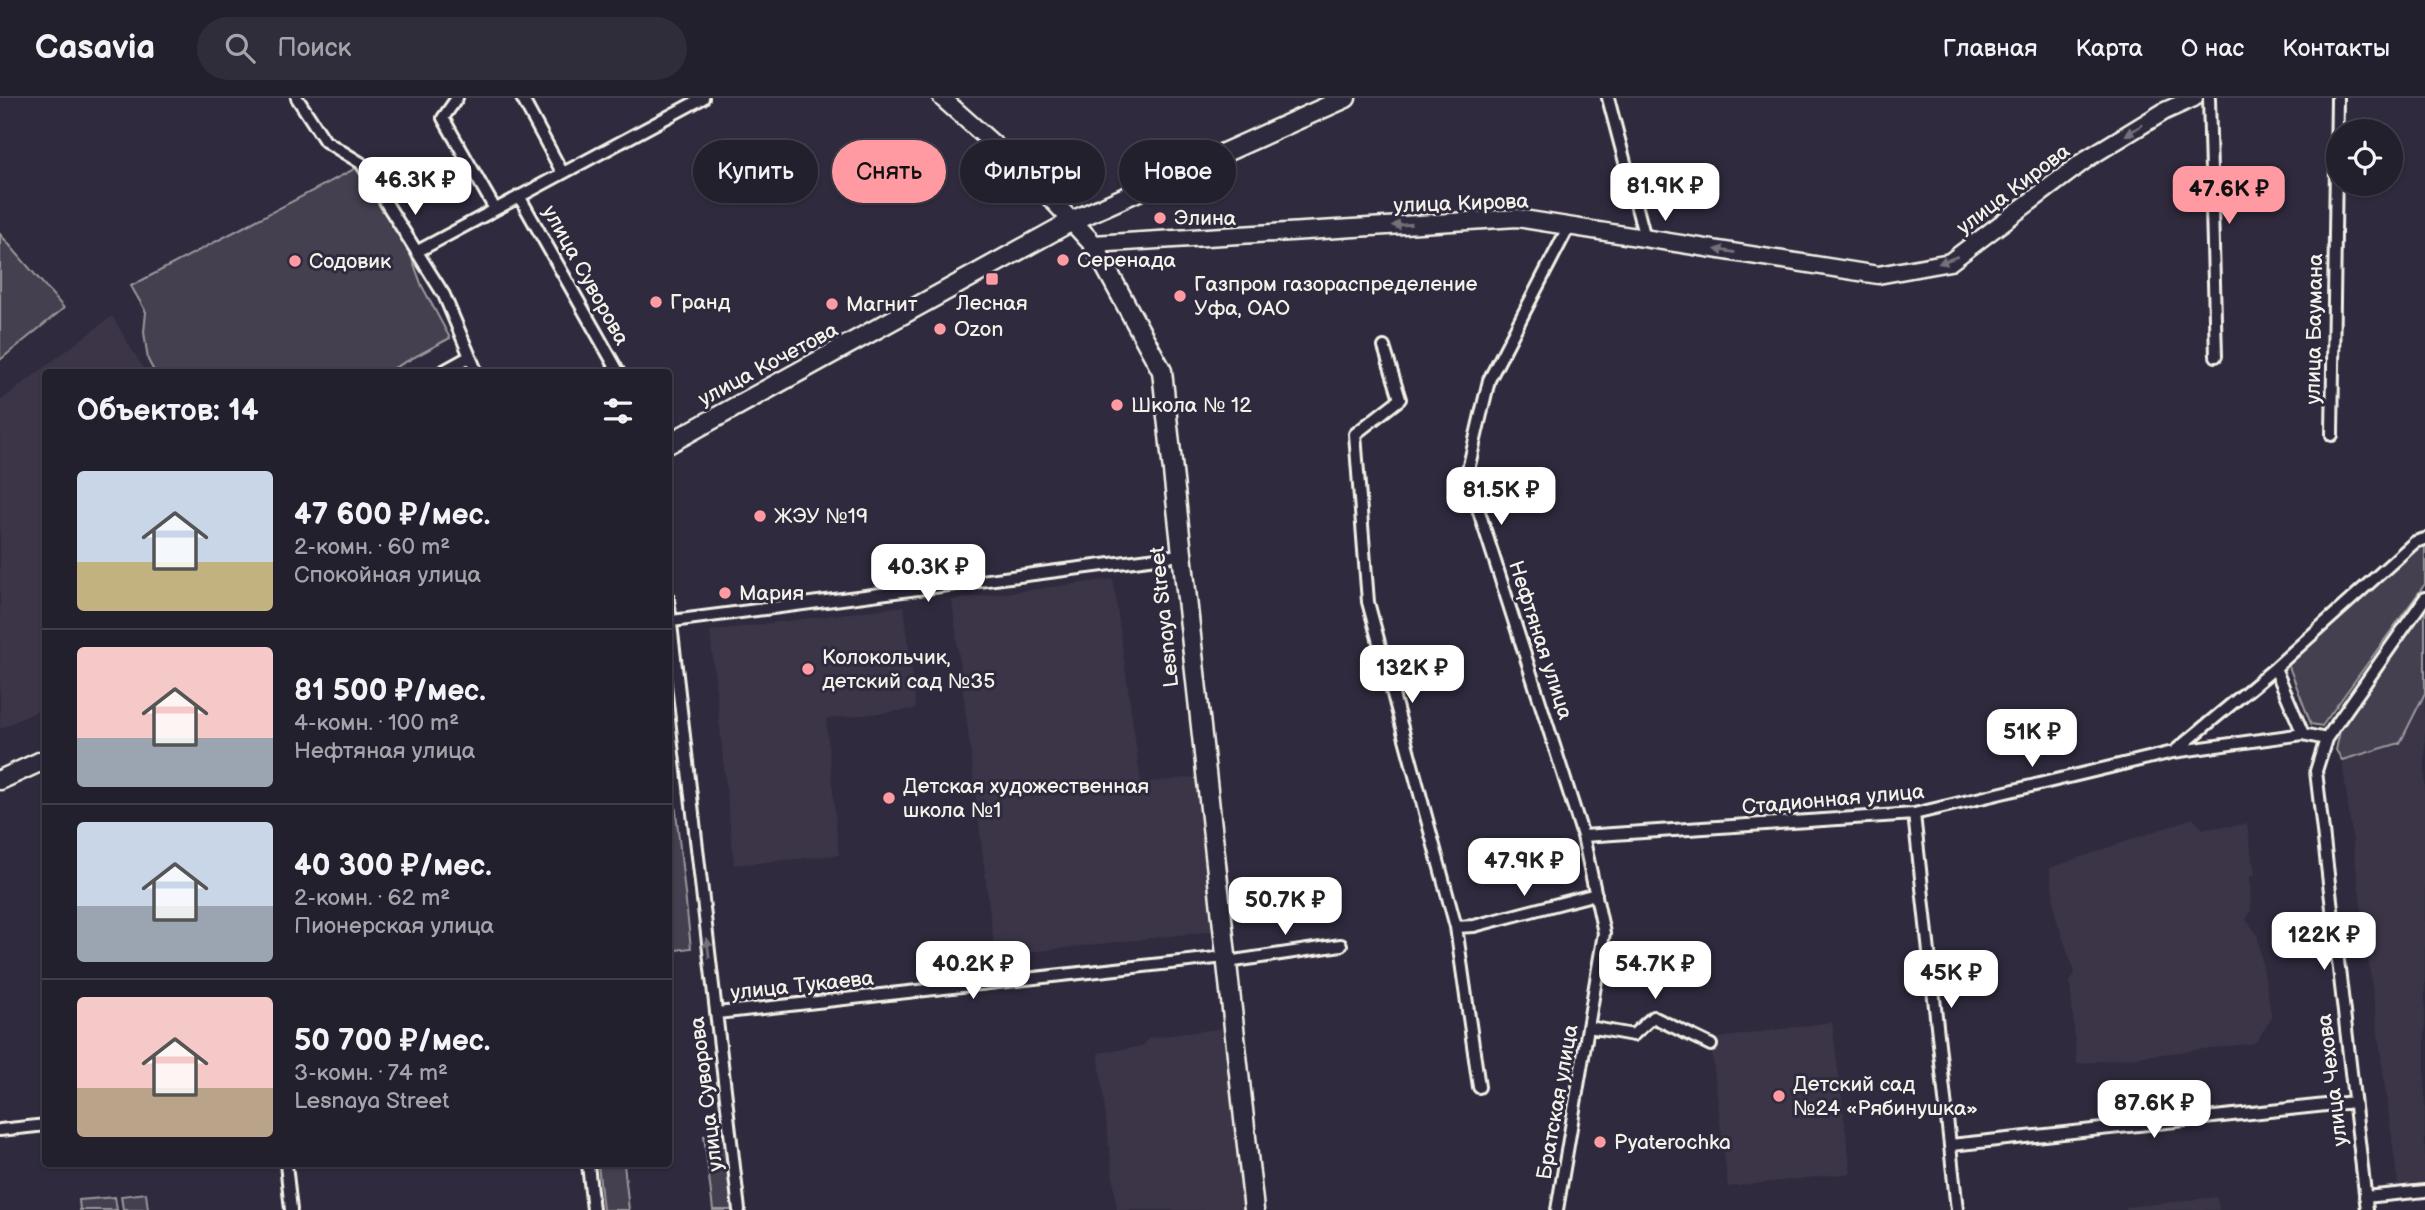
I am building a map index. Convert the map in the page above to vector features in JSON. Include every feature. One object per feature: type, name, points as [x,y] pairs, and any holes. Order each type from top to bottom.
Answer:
[{"type":"main road","name":"улица Кочетова","points":[[672,442],[1072,221],[1316,104],[1346,98]]},
{"type":"main road","name":"Lesnaya Street","points":[[1072,221],[1093,244],[1162,371],[1180,555],[1254,1210]]},
{"type":"main road","points":[[0,780],[42,761]]},
{"type":"street","points":[[297,98],[325,141],[361,163],[444,295],[475,369]]},
{"type":"street","points":[[457,98],[443,118],[495,209]]},
{"type":"street","points":[[522,98],[562,172]]},
{"type":"street","points":[[418,251],[703,98]]},
{"type":"street","points":[[1608,98],[1645,238]]},
{"type":"street","name":"улица Кирова","points":[[1093,244],[1517,218],[1878,275],[1950,262],[2088,158],[2165,111],[2194,98]]},
{"type":"street","points":[[2209,98],[2216,356]]},
{"type":"street","name":"улица Баумана","points":[[2332,435],[2337,98]]},
{"type":"street","name":"Lesnaya Street","points":[[946,99],[1027,174],[1072,221]]},
{"type":"street","name":"улица Суворова","points":[[519,196],[617,369]]},
{"type":"street","name":"Нефтяная улица","points":[[1569,226],[1489,380],[1467,474],[1583,836]]},
{"type":"street","points":[[1384,347],[1400,399],[1355,434],[1368,602],[1456,927],[1479,1087]]},
{"type":"street","points":[[447,369],[469,357]]},
{"type":"street","points":[[2172,752],[2275,668],[2415,542],[2425,539]]},
{"type":"street","points":[[672,621],[1180,555]]},
{"type":"street","points":[[2326,739],[2425,598]]},
{"type":"street","name":"улица Суворова","points":[[672,621],[739,1210]]},
{"type":"street","points":[[2275,668],[2303,734]]},
{"type":"street","name":"Стадионная улица","points":[[1583,836],[1914,814],[2172,752],[2303,734],[2326,739]]},
{"type":"street","name":"улица Чехова","points":[[2326,739],[2316,771],[2367,1210]]},
{"type":"street","points":[[1914,814],[1957,1210]]},
{"type":"street","name":"Братская улица","points":[[1557,1210],[1604,933],[1583,836]]},
{"type":"street","points":[[1456,927],[1486,923],[1596,894]]},
{"type":"street","name":"улица Тукаева","points":[[717,1013],[1226,957],[1234,961],[1341,945]]},
{"type":"street","points":[[1589,1027],[1633,1035],[1653,1017],[1712,1045]]},
{"type":"street","points":[[1951,1145],[2354,1102]]},
{"type":"street","points":[[0,1130],[42,1125]]},
{"type":"street","points":[[286,1167],[291,1210]]},
{"type":"street","points":[[588,1167],[593,1210]]},
{"type":"street","points":[[2365,1197],[2425,1191]]},
{"type":"shaded area","name":"Содовик","points":[[356,168],[404,237],[422,286],[450,338],[392,369],[153,369],[148,360],[144,332],[146,312],[131,286]]},
{"type":"shaded area","points":[[0,234],[64,308],[0,360]]},
{"type":"shaded area","points":[[112,316],[144,369],[42,369]]},
{"type":"shaded area","points":[[42,369],[42,708],[0,729],[0,401]]},
{"type":"shaded area","points":[[2425,544],[2425,584],[2322,726],[2311,724],[2288,664],[2417,547]]},
{"type":"shaded area","points":[[1113,579],[1141,783],[1196,777],[1214,931],[995,956],[952,600]]},
{"type":"shaded area","points":[[904,606],[916,709],[826,719],[839,855],[734,865],[710,631]]},
{"type":"shaded area","points":[[2425,610],[2425,693],[2400,743],[2342,760],[2336,750],[2340,731]]},
{"type":"shaded area","points":[[2425,693],[2425,1183],[2398,1185],[2342,760],[2400,743]]},
{"type":"shaded area","points":[[672,775],[691,948],[672,950]]},
{"type":"shaded area","points":[[2193,818],[2203,829],[2247,824],[2255,875],[2250,876],[2251,911],[2246,920],[2257,934],[2272,1018],[2255,1043],[2077,1064],[2070,982],[2075,973],[2056,918],[2050,868]]},
{"type":"shaded area","name":"Детский сад №24 «Рябинушка»","points":[[1832,1022],[1851,1173],[1728,1187],[1712,1052],[1719,1038]]},
{"type":"shaded area","points":[[1224,1028],[1243,1210],[1117,1210],[1098,1053],[1143,1046],[1149,1038]]},
{"type":"shaded area","points":[[726,1134],[735,1210],[713,1210],[704,1136]]},
{"type":"shaded area","points":[[598,1167],[624,1167],[629,1210],[603,1210]]},
{"type":"shaded area","points":[[146,1193],[148,1210],[123,1210],[121,1196]]},
{"type":"shaded area","points":[[115,1197],[117,1210],[80,1210],[79,1200]]},
{"type":"shaded area","points":[[2217,1197],[2219,1210],[2126,1210],[2126,1207]]},
{"type":"place","name":"Элина","points":[[1160,218]]},
{"type":"place","name":"Серенада","points":[[1063,260]]},
{"type":"place","name":"Содовик","points":[[295,261]]},
{"type":"place","name":"Лесная","points":[[992,279]]},
{"type":"place","name":"Газпром газораспределение Уфа, ОАО","points":[[1180,296]]},
{"type":"place","name":"Гранд","points":[[656,302]]},
{"type":"place","name":"Магнит","points":[[832,304]]},
{"type":"place","name":"Ozon","points":[[940,329]]},
{"type":"place","name":"Школа № 12","points":[[1117,405]]},
{"type":"place","name":"ЖЭУ №19","points":[[760,516]]},
{"type":"place","name":"Мария","points":[[725,593]]},
{"type":"place","name":"Колокольчик, детский сад №35","points":[[808,669]]},
{"type":"place","name":"Детская художественная школа №1","points":[[889,798]]},
{"type":"place","name":"Детский сад №24 «Рябинушка»","points":[[1779,1096]]},
{"type":"place","name":"Pyaterochka","points":[[1600,1142]]}]
